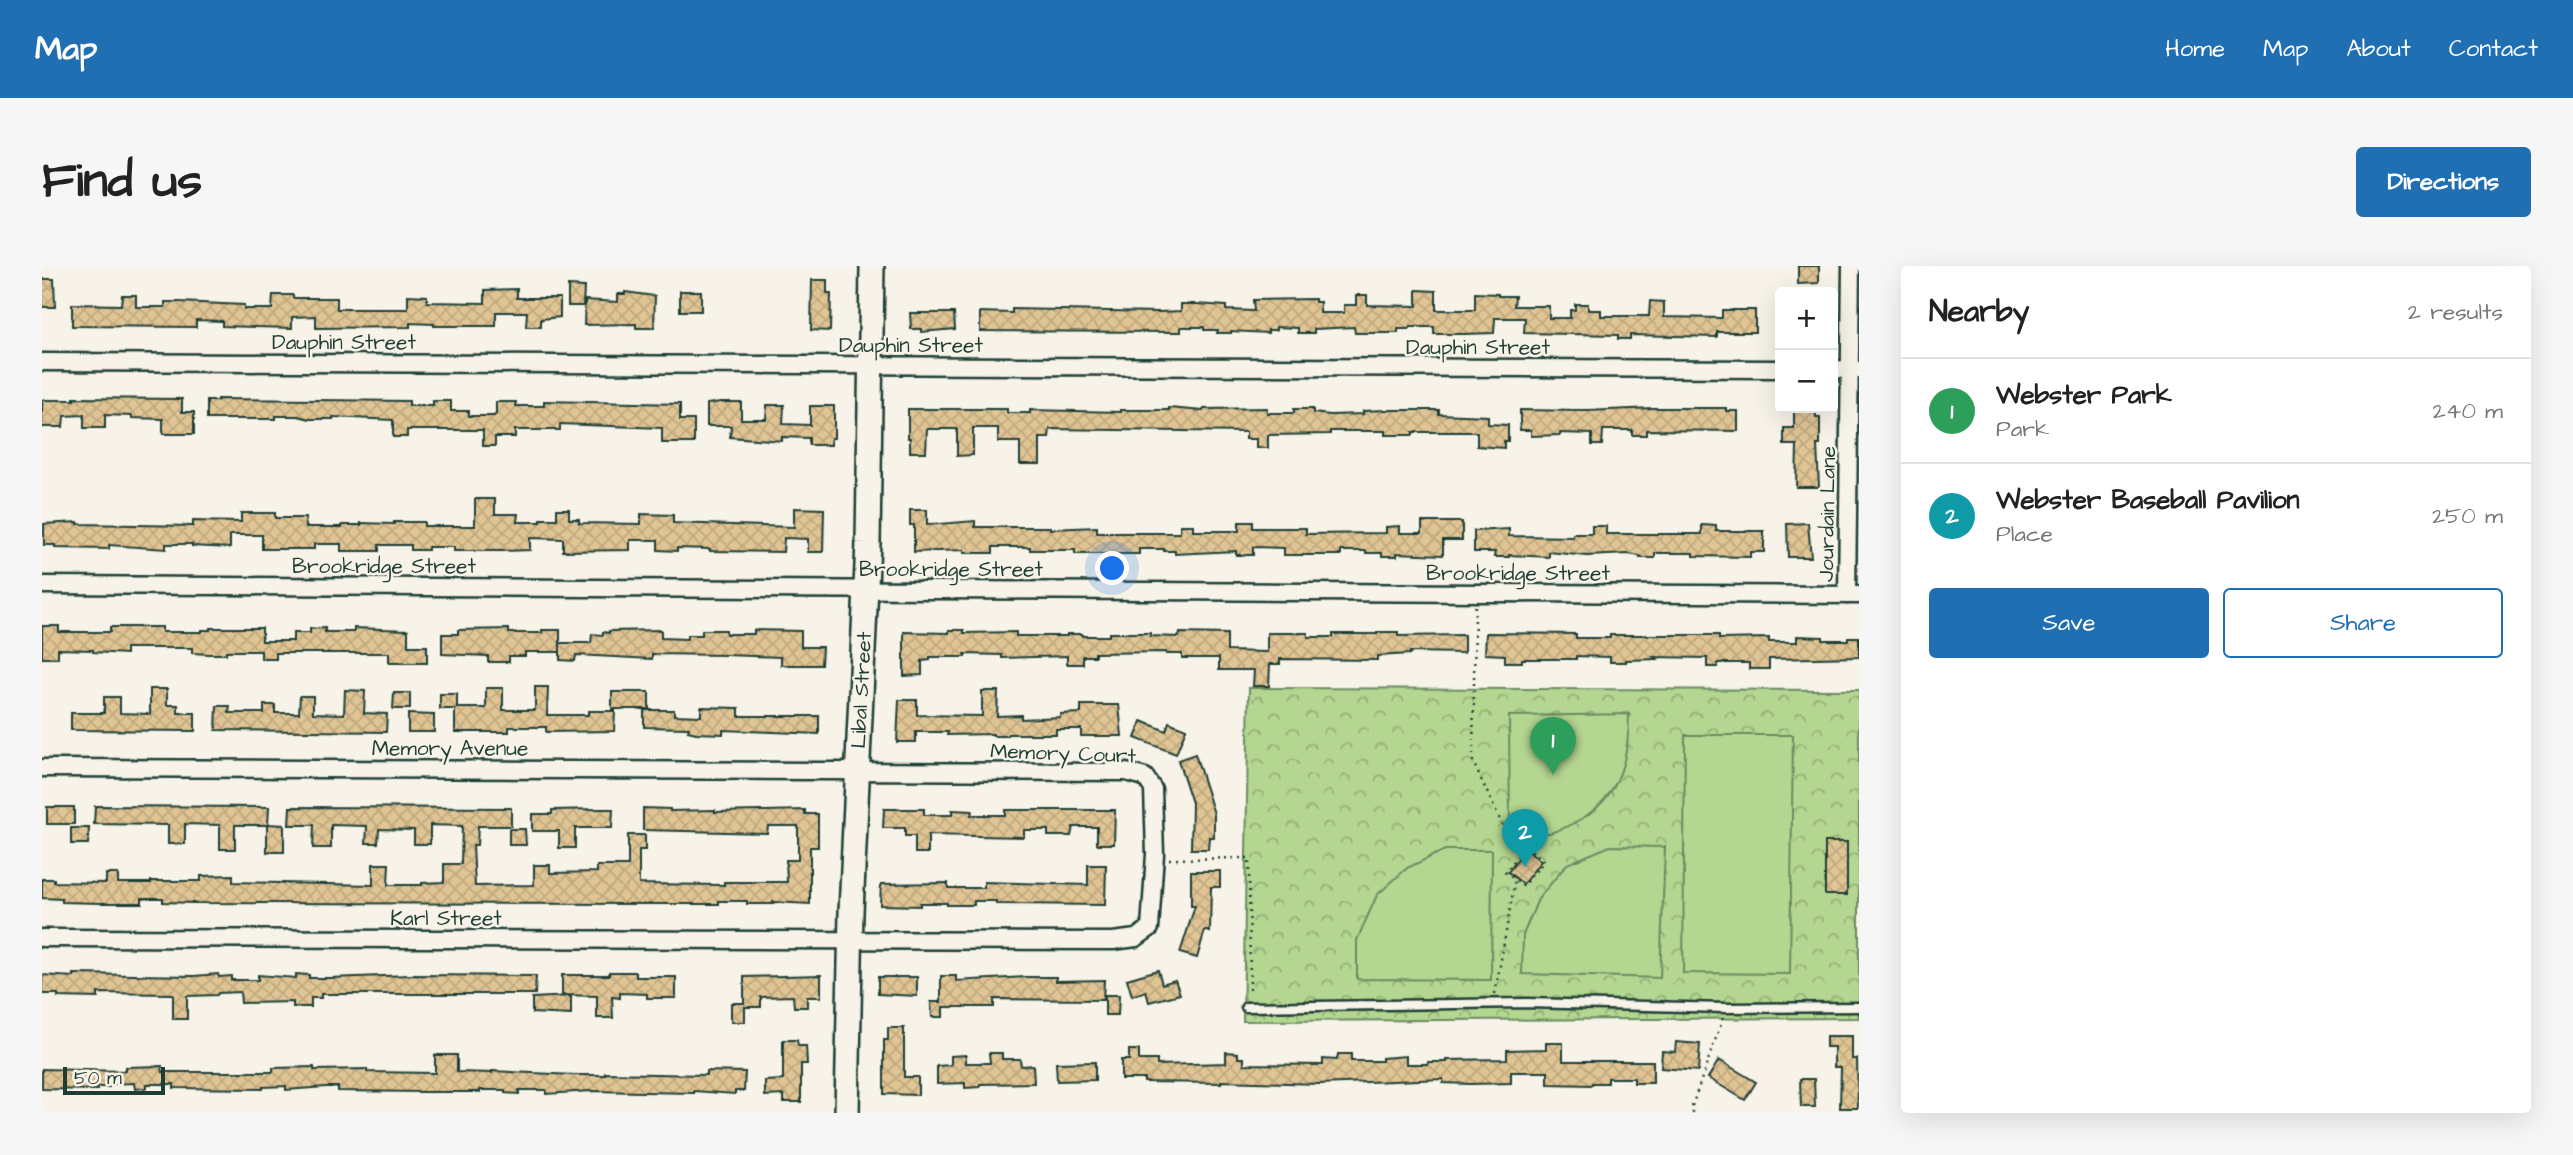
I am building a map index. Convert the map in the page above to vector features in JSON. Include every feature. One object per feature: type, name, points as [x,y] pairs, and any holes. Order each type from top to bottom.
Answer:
[{"type":"street","name":"Libal Street","points":[[847,1113],[850,941],[866,589],[872,266]]},
{"type":"street","name":"Jourdain Lane","points":[[1851,266],[1854,370],[1853,595]]},
{"type":"street","name":"Dauphin Street","points":[[42,362],[1775,369]]},
{"type":"street","name":"Brookridge Street","points":[[42,585],[1853,595]]},
{"type":"street","name":"Memory Avenue","points":[[42,768],[857,771]]},
{"type":"street","name":"Memory Court","points":[[850,941],[1113,941],[1136,938],[1150,928],[1155,859],[1153,789],[1145,777],[1126,772],[857,771]]},
{"type":"street","name":"Karl Street","points":[[42,938],[850,941]]},
{"type":"lane","points":[[1248,1007],[1527,1003],[1726,1009],[1859,1007]]},
{"type":"path","points":[[1475,594],[1473,762],[1508,837],[1521,852]]},
{"type":"path","points":[[1526,846],[1544,861],[1524,886],[1515,880],[1505,872],[1526,846]]},
{"type":"path","points":[[1155,859],[1249,858],[1248,1007]]},
{"type":"path","points":[[1496,987],[1515,880]]},
{"type":"path","points":[[1693,1113],[1692,1106],[1726,1009]]},
{"type":"green space","points":[[1249,688],[1859,690],[1859,1018],[1243,1021]]},
{"type":"green space","points":[[1629,714],[1621,772],[1603,801],[1573,824],[1553,832],[1510,834],[1509,716]]},
{"type":"green space","points":[[1685,735],[1793,735],[1790,974],[1683,973]]},
{"type":"green space","points":[[1610,846],[1665,847],[1660,978],[1522,974],[1523,935],[1538,899],[1567,864]]},
{"type":"green space","points":[[1445,850],[1492,850],[1491,980],[1357,979],[1357,940],[1377,895],[1407,868]]},
{"type":"building","points":[[1798,266],[1819,266],[1819,283],[1798,284]]},
{"type":"building","points":[[42,279],[54,279],[55,307],[42,307]]},
{"type":"building","points":[[812,280],[827,280],[827,294],[831,294],[830,331],[811,330]]},
{"type":"building","points":[[568,286],[584,287],[583,306],[568,306]]},
{"type":"building","points":[[517,289],[517,298],[560,298],[560,317],[541,319],[541,327],[526,327],[527,312],[496,312],[496,326],[434,326],[410,323],[410,327],[316,328],[316,316],[292,317],[292,328],[222,326],[222,321],[196,320],[196,327],[72,326],[72,304],[121,305],[122,295],[136,295],[136,307],[165,307],[165,302],[179,302],[244,305],[244,309],[272,309],[273,295],[293,295],[293,298],[337,298],[337,309],[408,309],[408,295],[427,296],[427,302],[485,303],[485,290]]},
{"type":"building","points":[[1417,290],[1436,291],[1436,310],[1475,310],[1475,293],[1498,294],[1515,296],[1514,306],[1549,306],[1549,318],[1570,318],[1570,310],[1575,310],[1575,304],[1588,304],[1588,310],[1601,310],[1601,316],[1649,316],[1650,301],[1664,302],[1664,317],[1722,318],[1722,310],[1755,310],[1755,332],[1717,332],[1717,337],[1630,335],[1630,339],[1618,339],[1618,335],[1524,333],[1525,318],[1495,318],[1494,333],[1463,334],[1434,334],[1434,327],[1398,329],[1398,333],[1355,333],[1354,327],[1314,329],[1314,333],[1298,333],[1298,328],[1276,327],[1276,330],[1268,330],[1268,333],[1217,333],[1218,330],[1204,330],[1204,327],[1181,327],[1181,332],[980,331],[980,312],[1012,313],[1012,309],[1159,312],[1181,311],[1181,304],[1226,306],[1226,310],[1254,311],[1253,300],[1315,299],[1315,302],[1320,302],[1320,313],[1344,313],[1344,305],[1356,305],[1356,295],[1367,295],[1367,305],[1417,306]]},
{"type":"building","points":[[680,291],[701,291],[701,311],[680,311]]},
{"type":"building","points":[[625,292],[655,296],[654,328],[636,328],[636,324],[584,325],[585,300],[618,302],[618,294]]},
{"type":"building","points":[[910,313],[954,313],[955,329],[921,332],[921,329],[911,329]]},
{"type":"building","points":[[182,399],[182,412],[194,412],[194,434],[163,434],[163,419],[132,416],[105,415],[105,428],[84,428],[84,415],[64,416],[63,427],[42,427],[42,400]]},
{"type":"building","points":[[207,401],[409,401],[409,406],[433,406],[433,401],[451,401],[451,411],[469,411],[469,416],[494,416],[496,402],[516,402],[516,406],[544,406],[544,401],[680,404],[680,420],[694,420],[694,443],[662,443],[662,428],[560,424],[560,430],[515,430],[515,437],[495,437],[495,446],[483,446],[483,430],[407,430],[407,437],[393,437],[393,420],[333,417],[310,419],[298,416],[276,416],[276,419],[207,419]]},
{"type":"building","points":[[741,402],[741,419],[766,419],[767,405],[784,405],[783,424],[810,425],[810,406],[834,406],[834,438],[831,438],[831,445],[809,445],[809,438],[782,437],[782,441],[730,437],[731,426],[707,426],[707,404]]},
{"type":"building","points":[[1169,408],[1203,411],[1267,408],[1267,413],[1294,413],[1294,409],[1313,409],[1313,413],[1330,415],[1363,414],[1363,411],[1439,410],[1439,414],[1488,416],[1488,424],[1508,425],[1508,441],[1504,441],[1504,448],[1477,446],[1477,432],[1385,435],[1385,431],[1330,431],[1330,434],[1268,435],[1268,448],[1256,448],[1256,439],[1246,439],[1246,432],[1050,429],[1049,438],[1040,438],[1040,464],[1020,464],[1020,442],[998,442],[998,428],[973,428],[973,455],[957,456],[957,429],[927,429],[926,452],[910,452],[908,438],[908,409],[1007,409],[1007,413],[1030,413],[1030,410],[1121,412]]},
{"type":"building","points":[[1726,408],[1726,411],[1738,411],[1738,431],[1646,430],[1646,435],[1632,435],[1632,430],[1603,430],[1602,445],[1592,445],[1592,434],[1531,436],[1531,430],[1520,430],[1520,410]]},
{"type":"building","points":[[1794,413],[1816,413],[1816,418],[1820,418],[1820,445],[1817,445],[1819,487],[1796,487],[1797,445],[1784,445],[1784,428],[1794,428]]},
{"type":"building","points":[[475,499],[495,499],[495,514],[518,514],[517,522],[557,519],[557,509],[569,509],[569,519],[579,519],[579,523],[641,524],[641,514],[673,515],[673,523],[794,527],[794,508],[824,509],[823,552],[808,552],[808,539],[784,538],[783,552],[677,548],[677,551],[658,550],[658,540],[630,540],[630,550],[563,551],[563,539],[530,538],[530,550],[454,551],[454,547],[428,547],[428,550],[411,550],[411,545],[379,545],[379,551],[341,551],[341,544],[314,544],[314,549],[262,549],[262,535],[230,535],[230,548],[192,544],[166,544],[166,549],[109,545],[109,549],[55,548],[55,545],[44,545],[44,524],[78,522],[193,526],[193,521],[241,522],[241,513],[275,513],[275,518],[305,518],[306,527],[394,522],[424,522],[424,526],[475,526]]},
{"type":"building","points":[[910,510],[927,510],[927,525],[975,521],[975,527],[1097,527],[1097,533],[1180,533],[1180,525],[1193,525],[1193,531],[1239,531],[1239,522],[1253,522],[1253,528],[1306,528],[1306,534],[1386,533],[1386,527],[1400,526],[1400,533],[1422,533],[1422,522],[1462,522],[1462,540],[1443,540],[1443,555],[1397,553],[1397,556],[1382,556],[1382,553],[1366,551],[1341,551],[1341,555],[1284,555],[1284,548],[1253,547],[1253,555],[1236,555],[1236,551],[1175,554],[1175,551],[1164,549],[1139,549],[1139,554],[1075,554],[1075,550],[1030,550],[1030,547],[993,547],[993,553],[964,553],[964,550],[914,552],[914,525],[910,525]]},
{"type":"building","points":[[1808,523],[1811,557],[1788,557],[1787,524]]},
{"type":"building","points":[[1702,525],[1716,526],[1716,531],[1764,531],[1764,552],[1750,552],[1750,557],[1655,553],[1655,558],[1640,558],[1628,554],[1587,556],[1549,552],[1549,557],[1494,557],[1495,552],[1474,552],[1474,531],[1509,529],[1509,536],[1573,537],[1573,534],[1592,534],[1592,526],[1606,526],[1606,534],[1702,534]]},
{"type":"building","points":[[42,626],[59,626],[59,632],[110,632],[110,627],[162,627],[162,632],[262,628],[262,641],[293,641],[293,633],[310,633],[310,629],[325,628],[325,632],[354,632],[354,628],[408,630],[408,646],[427,646],[427,663],[389,663],[389,653],[276,653],[276,659],[261,659],[261,651],[209,654],[192,653],[192,648],[126,648],[126,654],[58,649],[58,658],[42,658]]},
{"type":"building","points":[[509,629],[509,633],[560,630],[560,652],[525,652],[525,656],[509,656],[509,662],[488,662],[488,656],[442,654],[442,634],[458,634],[458,630]]},
{"type":"building","points":[[661,630],[661,638],[687,639],[687,635],[702,635],[702,630],[726,630],[726,634],[754,634],[754,630],[801,631],[801,647],[822,647],[821,665],[781,665],[781,657],[726,655],[652,654],[652,659],[576,655],[575,661],[560,660],[560,643],[591,643],[592,634],[603,635],[603,632],[609,631]]},
{"type":"building","points":[[949,630],[964,630],[964,633],[1016,632],[1016,636],[1150,633],[1150,636],[1179,637],[1180,633],[1227,634],[1227,651],[1267,652],[1267,633],[1308,633],[1308,637],[1333,637],[1333,634],[1398,632],[1398,636],[1464,635],[1464,653],[1410,652],[1377,656],[1377,660],[1280,659],[1280,664],[1270,664],[1269,686],[1253,686],[1254,670],[1219,670],[1219,658],[1182,658],[1182,654],[1166,652],[1095,653],[1095,656],[1083,656],[1083,664],[1067,664],[1067,656],[1002,658],[1002,655],[965,654],[965,657],[930,657],[930,660],[922,661],[922,675],[904,676],[904,632],[949,633]]},
{"type":"building","points":[[1486,633],[1576,634],[1576,638],[1610,638],[1610,635],[1719,635],[1719,639],[1769,638],[1769,642],[1797,642],[1797,636],[1823,637],[1823,640],[1859,637],[1859,657],[1769,659],[1769,669],[1749,669],[1749,663],[1718,663],[1718,667],[1707,667],[1707,658],[1654,657],[1657,659],[1610,662],[1610,657],[1576,656],[1576,659],[1522,659],[1522,662],[1505,662],[1505,655],[1485,654]]},
{"type":"building","points":[[535,687],[548,687],[547,715],[588,715],[588,711],[615,711],[614,731],[546,732],[546,727],[509,727],[509,732],[455,732],[455,709],[440,709],[440,694],[457,694],[457,708],[486,708],[486,688],[503,688],[503,710],[535,710]]},
{"type":"building","points":[[150,689],[167,689],[167,705],[178,705],[178,713],[195,713],[195,731],[71,730],[71,713],[104,713],[104,697],[120,697],[120,713],[150,714]]},
{"type":"building","points":[[345,690],[365,691],[364,713],[387,714],[386,732],[216,730],[217,706],[230,706],[229,713],[264,713],[264,705],[275,705],[275,713],[299,713],[300,696],[313,696],[313,713],[344,714]]},
{"type":"building","points":[[982,691],[998,691],[997,716],[1021,715],[1021,719],[1081,713],[1081,705],[1119,705],[1122,736],[1081,736],[1081,729],[1056,729],[1056,734],[1008,736],[916,732],[916,742],[897,742],[899,700],[917,700],[917,715],[982,716]]},
{"type":"building","points":[[612,692],[649,692],[649,709],[612,709]]},
{"type":"building","points":[[394,693],[410,693],[410,709],[393,709]]},
{"type":"building","points":[[701,707],[739,708],[739,716],[819,716],[819,734],[723,730],[723,734],[696,733],[688,731],[689,728],[644,727],[644,710],[674,710],[674,715],[701,716]]},
{"type":"building","points":[[408,714],[434,715],[434,732],[408,732]]},
{"type":"building","points":[[1142,721],[1166,731],[1169,722],[1186,729],[1176,754],[1135,738]]},
{"type":"building","points":[[1195,754],[1214,814],[1214,837],[1209,837],[1208,849],[1191,849],[1192,803],[1178,760]]},
{"type":"building","points":[[95,806],[269,807],[268,824],[284,825],[284,852],[267,852],[267,825],[235,825],[235,849],[220,849],[220,825],[185,824],[185,844],[168,844],[168,825],[94,824]]},
{"type":"building","points":[[47,807],[74,807],[74,824],[47,824]]},
{"type":"building","points":[[290,807],[511,808],[511,826],[478,826],[477,845],[473,845],[475,886],[534,885],[534,865],[550,865],[550,873],[597,872],[597,866],[628,866],[628,835],[645,835],[645,850],[639,850],[639,884],[724,885],[724,882],[787,882],[786,860],[798,860],[798,826],[768,826],[767,833],[643,830],[643,808],[715,812],[805,810],[805,814],[818,814],[818,847],[810,847],[810,904],[747,904],[747,901],[719,901],[719,904],[194,903],[163,902],[163,898],[142,898],[142,903],[100,903],[62,902],[62,899],[42,898],[42,879],[54,879],[54,882],[106,883],[106,874],[118,874],[118,883],[151,883],[201,881],[201,876],[233,875],[233,882],[373,885],[373,864],[389,864],[388,885],[422,885],[444,882],[444,864],[461,864],[462,826],[430,825],[430,844],[414,844],[414,830],[379,829],[378,843],[366,843],[367,826],[331,825],[331,848],[313,848],[314,825],[289,825]]},
{"type":"building","points":[[613,809],[612,828],[575,828],[575,848],[559,848],[559,831],[532,831],[532,814],[552,814],[552,810]]},
{"type":"building","points":[[884,809],[924,809],[924,815],[952,815],[952,810],[972,811],[971,815],[1005,815],[1005,810],[1115,810],[1114,844],[1097,844],[1097,827],[1073,827],[1071,836],[1048,836],[1048,830],[1024,830],[1024,837],[928,835],[928,853],[915,853],[915,836],[905,836],[905,828],[883,828]]},
{"type":"building","points":[[71,828],[89,828],[88,844],[71,844]]},
{"type":"building","points":[[509,829],[525,829],[526,845],[509,845]]},
{"type":"building","points":[[1825,842],[1847,842],[1847,895],[1825,895]]},
{"type":"building","points":[[1526,849],[1541,861],[1523,884],[1508,872]]},
{"type":"building","points":[[1088,865],[1106,865],[1105,905],[996,904],[996,901],[974,901],[974,905],[880,905],[881,884],[948,883],[948,888],[984,888],[984,882],[1088,885]]},
{"type":"building","points":[[1191,871],[1220,871],[1220,887],[1211,887],[1210,932],[1205,930],[1197,958],[1180,953],[1195,906],[1191,906]]},
{"type":"building","points":[[1158,970],[1162,984],[1175,980],[1180,994],[1149,1002],[1146,991],[1132,996],[1127,979]]},
{"type":"building","points":[[609,972],[636,972],[636,977],[676,977],[676,998],[647,998],[647,994],[620,993],[620,998],[612,997],[613,1018],[597,1018],[597,996],[562,995],[562,975],[609,975]]},
{"type":"building","points":[[74,974],[218,974],[219,977],[231,976],[231,980],[258,980],[258,975],[296,978],[296,974],[309,975],[309,978],[410,975],[536,976],[535,994],[321,994],[321,998],[311,998],[311,1007],[293,1007],[293,1002],[241,1003],[240,992],[187,996],[187,1019],[173,1019],[173,994],[98,993],[98,998],[42,994],[42,975],[74,977]]},
{"type":"building","points":[[821,975],[821,997],[807,997],[807,1007],[794,1007],[793,996],[761,997],[761,1007],[745,1007],[745,1022],[731,1022],[731,1003],[744,1003],[744,977]]},
{"type":"building","points":[[941,976],[956,976],[956,981],[1026,977],[1056,977],[1056,981],[1104,980],[1103,1000],[994,999],[994,1007],[943,1007],[943,1017],[932,1017],[931,1002],[941,1002]]},
{"type":"building","points":[[878,977],[917,977],[917,996],[878,994]]},
{"type":"building","points":[[1105,995],[1119,995],[1118,1015],[1105,1015]]},
{"type":"building","points":[[571,996],[571,1015],[532,1013],[532,998]]},
{"type":"building","points":[[888,1028],[904,1028],[904,1077],[918,1077],[918,1095],[884,1094],[884,1040],[888,1040]]},
{"type":"building","points":[[1826,1036],[1852,1036],[1852,1059],[1857,1059],[1858,1108],[1840,1108],[1841,1067],[1834,1067],[1834,1047],[1826,1047]]},
{"type":"building","points":[[783,1040],[797,1040],[798,1046],[806,1046],[807,1064],[801,1064],[801,1102],[784,1102],[784,1095],[765,1096],[765,1081],[783,1080]]},
{"type":"building","points":[[1676,1042],[1700,1044],[1698,1071],[1661,1068],[1662,1051],[1675,1052]]},
{"type":"building","points":[[1546,1043],[1563,1043],[1563,1061],[1653,1061],[1653,1083],[1634,1083],[1634,1078],[1608,1078],[1608,1083],[1592,1085],[1548,1084],[1548,1072],[1511,1072],[1511,1083],[1470,1084],[1443,1083],[1443,1079],[1319,1084],[1144,1082],[1144,1079],[1121,1079],[1121,1060],[1129,1060],[1129,1050],[1139,1050],[1139,1060],[1157,1060],[1157,1065],[1226,1063],[1226,1052],[1238,1053],[1238,1058],[1244,1058],[1244,1064],[1323,1065],[1323,1059],[1337,1060],[1338,1054],[1351,1054],[1351,1061],[1382,1061],[1382,1058],[1406,1056],[1406,1064],[1427,1064],[1447,1060],[1507,1059],[1507,1050],[1546,1049]]},
{"type":"building","points":[[989,1053],[1002,1053],[1002,1059],[1020,1059],[1021,1066],[1033,1065],[1034,1083],[980,1084],[980,1087],[965,1088],[965,1083],[937,1084],[937,1066],[951,1065],[951,1056],[966,1055],[966,1063],[990,1063]]},
{"type":"building","points":[[435,1055],[457,1055],[457,1072],[706,1075],[706,1071],[745,1072],[744,1091],[735,1091],[735,1094],[694,1091],[591,1091],[546,1094],[546,1090],[519,1090],[519,1094],[505,1093],[505,1090],[338,1091],[338,1087],[286,1090],[286,1086],[263,1089],[174,1088],[174,1084],[147,1084],[147,1088],[135,1089],[134,1083],[109,1084],[109,1087],[97,1087],[97,1090],[42,1089],[42,1069],[125,1071],[125,1067],[162,1066],[163,1072],[273,1072],[273,1068],[314,1067],[314,1070],[367,1069],[367,1072],[435,1073]]},
{"type":"building","points":[[1719,1060],[1756,1082],[1745,1100],[1708,1078]]},
{"type":"building","points":[[1095,1062],[1095,1080],[1057,1081],[1056,1063]]},
{"type":"building","points":[[1800,1079],[1814,1079],[1815,1107],[1801,1107]]},
{"type":"place","name":"Webster Park","points":[[1553,775]]},
{"type":"place","name":"Webster Baseball Pavilion","points":[[1525,867]]}]
